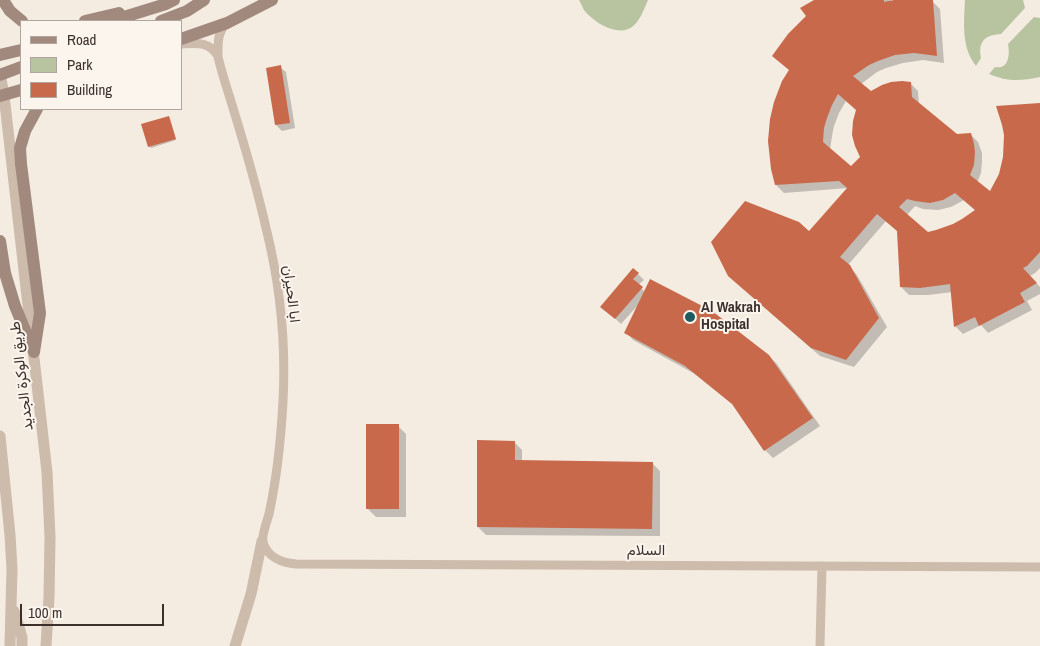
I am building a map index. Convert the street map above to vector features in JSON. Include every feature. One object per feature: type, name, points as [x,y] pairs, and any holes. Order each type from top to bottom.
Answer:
[{"type":"main road","points":[[3,0],[10,11],[21,20]]},
{"type":"main road","points":[[114,20],[174,0]]},
{"type":"main road","points":[[164,20],[187,11],[204,0]]},
{"type":"main road","points":[[182,39],[227,23],[272,0]]},
{"type":"main road","points":[[89,20],[120,12],[141,11]]},
{"type":"main road","points":[[0,56],[20,50]]},
{"type":"main road","points":[[0,74],[20,67]]},
{"type":"main road","points":[[1,94],[20,90]]},
{"type":"main road","points":[[34,352],[40,313],[20,148],[25,131],[36,110]]},
{"type":"main road","points":[[0,241],[5,273],[15,306],[34,352]]},
{"type":"street","name":"ابا الحيران","points":[[227,23],[219,35],[218,57],[266,228],[277,284],[282,338],[284,386],[282,425],[271,503],[262,541]]},
{"type":"street","points":[[182,44],[196,43],[206,45],[213,48],[218,57]]},
{"type":"street","name":"طريق الوكرة الجديد","points":[[0,74],[47,472],[50,537],[46,646]]},
{"type":"street","name":"طريق الوكرة الجديد","points":[[0,436],[12,569],[10,646]]},
{"type":"street","points":[[235,646],[251,594],[262,541]]},
{"type":"street","name":"السلام","points":[[262,541],[272,556],[288,564],[1040,567]]},
{"type":"street","points":[[820,646],[822,566]]},
{"type":"street","points":[[11,603],[22,637],[22,646]]},
{"type":"green space","points":[[579,0],[648,0],[637,22],[626,30],[620,30],[606,27],[594,20],[584,10]]},
{"type":"green space","points":[[965,0],[1023,0],[1025,8],[1001,34],[990,36],[984,40],[980,48],[981,58],[976,66],[968,51],[964,34]]},
{"type":"green space","points":[[1034,17],[1040,18],[1040,77],[1014,80],[989,74],[995,67],[1006,64],[1009,52],[1008,44]]},
{"type":"building","points":[[814,0],[884,0],[884,2],[894,0],[933,0],[937,56],[914,53],[895,55],[869,65],[853,76],[871,91],[891,82],[911,82],[912,97],[957,134],[971,133],[975,152],[974,165],[970,175],[990,191],[999,174],[1003,157],[1004,135],[996,106],[1040,103],[1040,252],[1023,268],[1037,283],[1020,293],[1025,302],[979,326],[975,317],[954,327],[950,284],[920,288],[900,287],[897,231],[877,214],[840,257],[850,265],[879,318],[846,360],[811,348],[728,276],[711,242],[745,201],[799,222],[809,231],[847,188],[839,181],[775,185],[768,141],[770,119],[782,81],[789,70],[772,56],[788,34],[806,16],[800,8]],"holes":[[[838,94],[856,110],[852,135],[860,157],[851,166],[823,142],[827,118]],[[955,193],[975,210],[953,224],[936,230],[928,232],[899,207],[907,199],[930,203],[943,200]]]},
{"type":"building","points":[[281,65],[290,123],[275,125],[266,68]]},
{"type":"building","points":[[169,116],[176,139],[148,147],[141,124]]},
{"type":"building","points":[[633,268],[639,273],[633,279],[643,287],[615,319],[600,307]]},
{"type":"building","points":[[650,279],[712,311],[769,355],[813,418],[764,451],[732,404],[685,366],[624,333]]},
{"type":"building","points":[[366,424],[399,424],[399,509],[366,509]]},
{"type":"building","points":[[477,440],[515,441],[515,460],[653,462],[652,529],[477,527]]},
{"type":"place","name":"Al Wakrah Hospital","points":[[690,317]]}]
